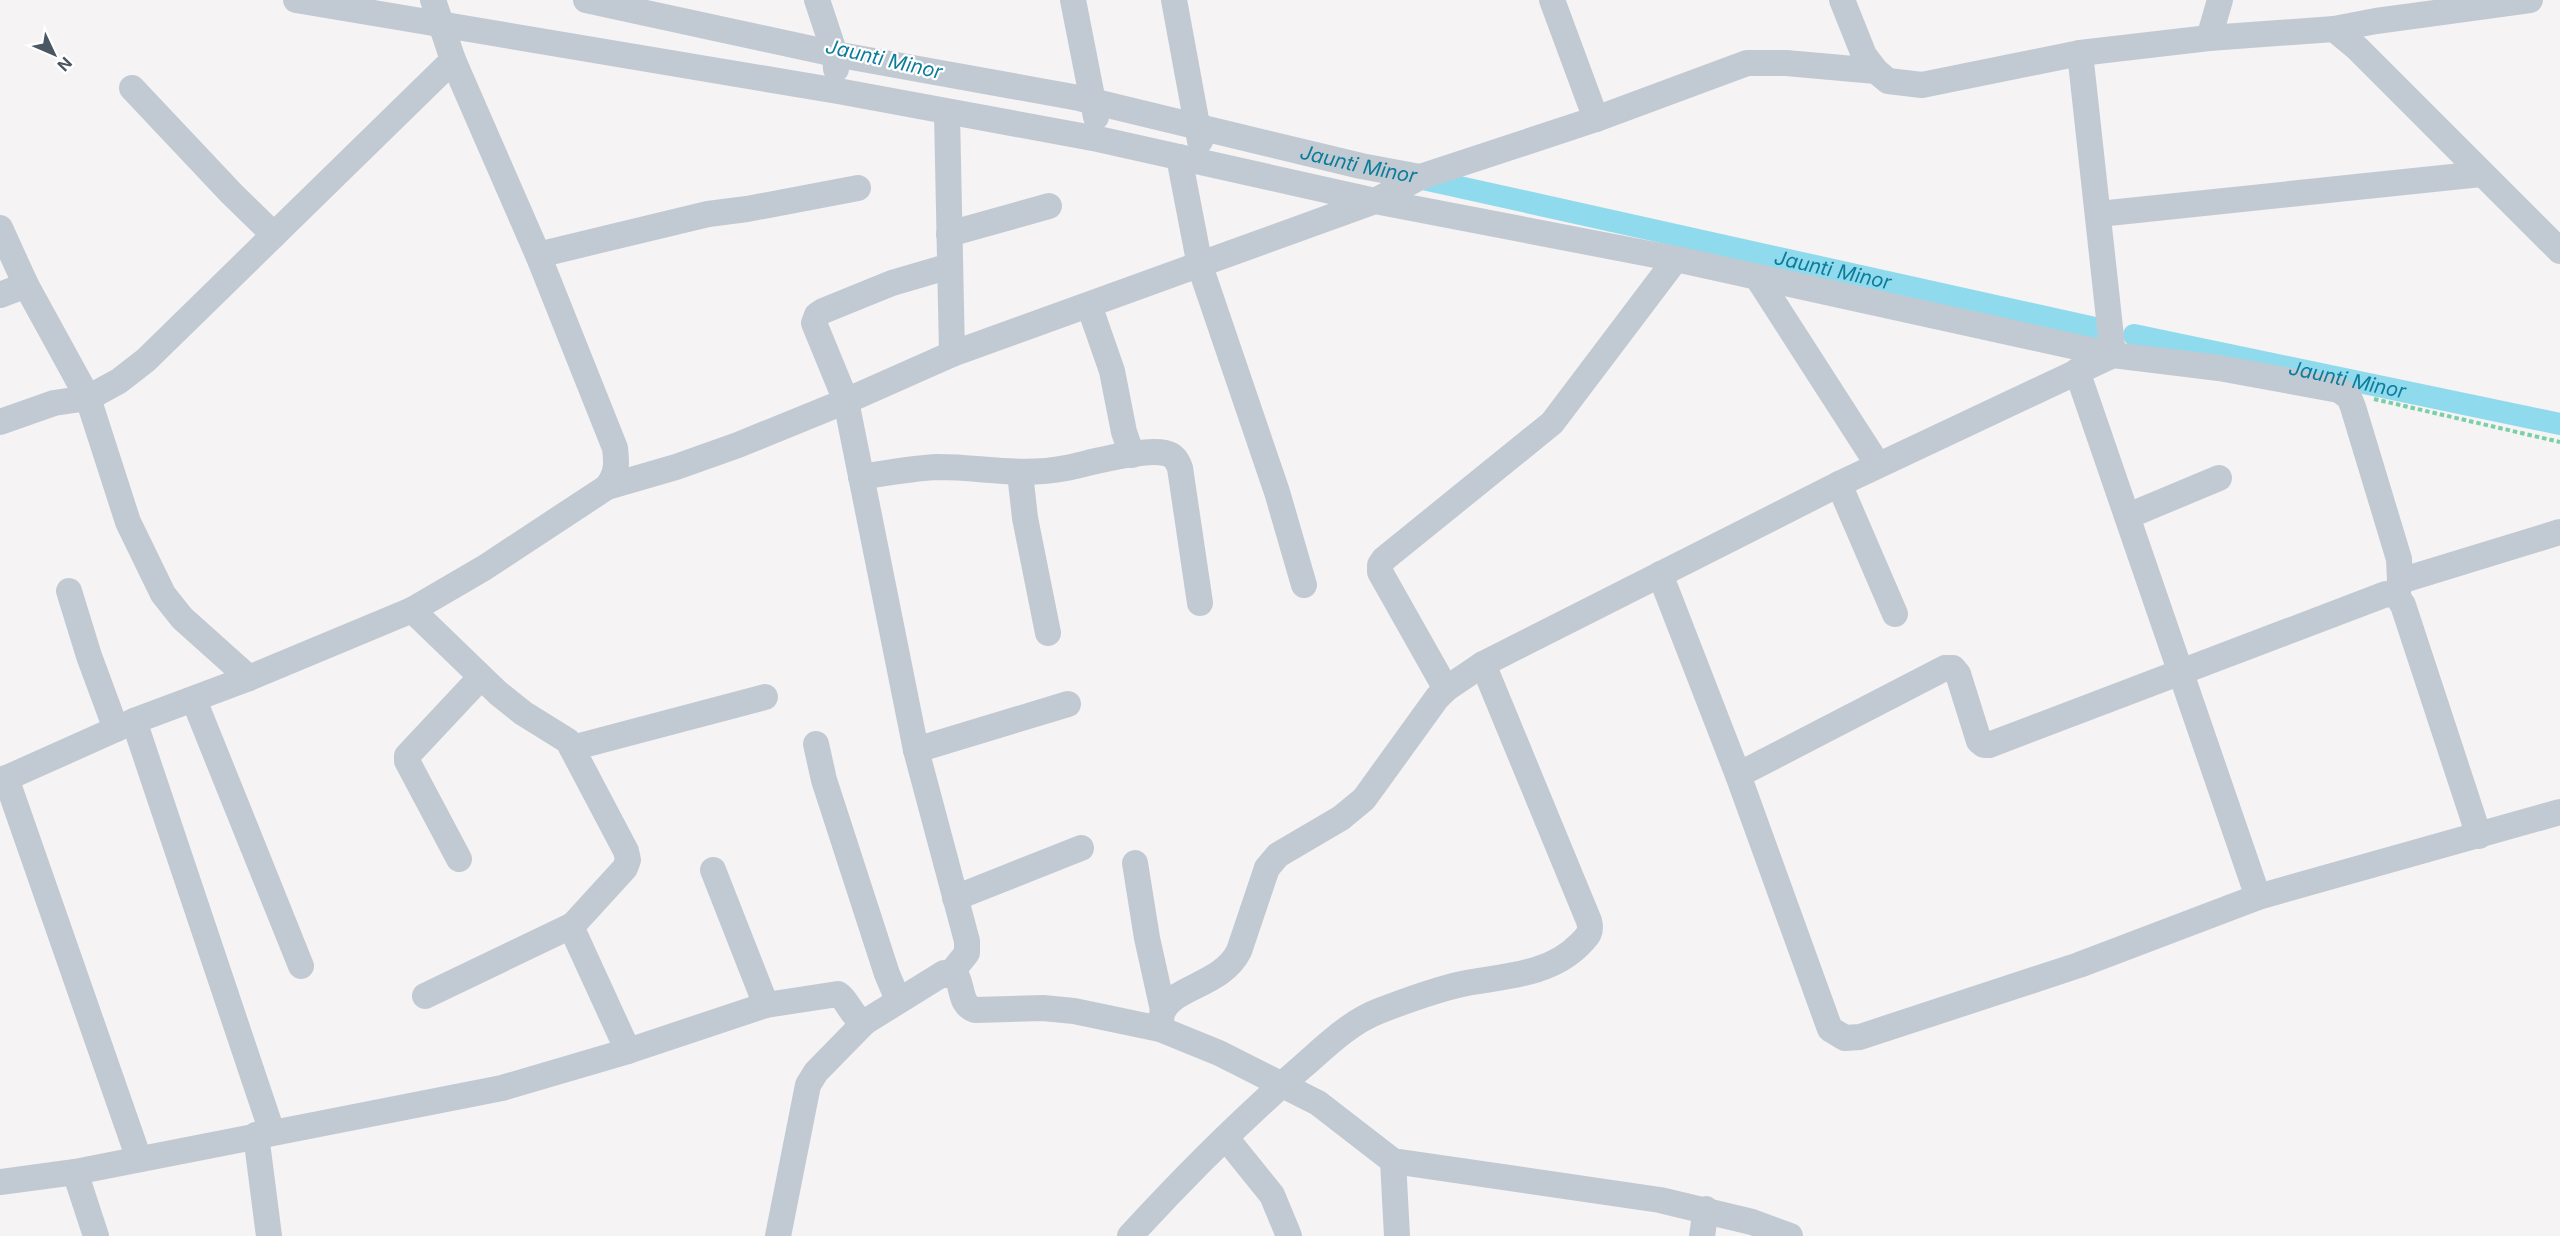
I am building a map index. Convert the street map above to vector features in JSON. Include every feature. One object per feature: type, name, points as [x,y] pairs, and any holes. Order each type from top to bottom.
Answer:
[{"type":"street","points":[[296,0],[436,11],[837,73],[1079,98],[1096,121],[1196,146],[1399,188]]},
{"type":"street","points":[[586,0],[837,73],[947,113],[1096,121],[1196,146],[1399,188],[1676,259],[2113,355],[2219,368],[2339,390],[2349,398],[2353,407],[2399,559],[2399,589],[2403,605],[2479,836]]},
{"type":"street","points":[[817,0],[837,73]]},
{"type":"street","points":[[1073,0],[1096,121]]},
{"type":"street","points":[[1174,0],[1196,146],[1200,266],[1276,492],[1304,585]]},
{"type":"street","points":[[1552,0],[1596,119]]},
{"type":"street","points":[[1842,0],[1864,55],[1876,71],[1888,81],[1922,85],[2080,53],[2209,38],[2334,29],[2530,0]]},
{"type":"street","points":[[2209,38],[2220,0]]},
{"type":"street","points":[[436,11],[453,60],[538,255],[615,448],[617,466],[613,479],[607,487]]},
{"type":"street","points":[[2334,29],[2357,48],[2560,251]]},
{"type":"street","points":[[2080,53],[2113,355]]},
{"type":"street","points":[[0,422],[54,403],[88,398],[119,381],[146,360],[453,60]]},
{"type":"street","points":[[139,1159],[3,779],[125,725],[249,678],[412,610],[484,568],[607,487],[727,449],[846,401],[952,354],[1200,266],[1399,188],[1747,63],[1786,63],[1876,71]]},
{"type":"street","points":[[132,88],[274,235]]},
{"type":"street","points":[[947,113],[952,354]]},
{"type":"street","points":[[2099,214],[2481,174]]},
{"type":"street","points":[[538,255],[708,214],[858,188]]},
{"type":"street","points":[[949,234],[1049,206]]},
{"type":"street","points":[[0,228],[26,285],[88,398],[128,522],[163,594],[182,618],[249,678]]},
{"type":"street","points":[[1446,688],[1380,572],[1380,564],[1552,423],[1676,259]]},
{"type":"street","points":[[950,266],[892,284],[816,315],[814,323],[846,401],[915,750],[967,941],[967,953],[951,974]]},
{"type":"street","points":[[1757,277],[1878,465]]},
{"type":"street","points":[[0,295],[26,285]]},
{"type":"street","points":[[1089,305],[1112,371],[1124,432],[1132,455]]},
{"type":"street","points":[[1162,1020],[1172,1000],[1224,972],[1234,963],[1267,868],[1278,855],[1341,818],[1364,799],[1446,688],[1483,664],[1839,484],[2113,355]]},
{"type":"street","points":[[2077,371],[2258,897]]},
{"type":"street","points":[[861,477],[939,467],[1020,473],[1062,469],[1132,455],[1163,452],[1178,460],[1200,603]]},
{"type":"street","points":[[1020,473],[1025,518],[1048,633]]},
{"type":"street","points":[[2128,516],[2219,478]]},
{"type":"street","points":[[1839,484],[1896,614]]},
{"type":"street","points":[[1738,775],[1945,668],[1953,668],[1958,674],[1979,741],[1984,745],[1989,745],[2399,589],[2560,532]]},
{"type":"street","points":[[1660,574],[1738,775],[1830,1029],[1845,1038],[1860,1037],[2079,965],[2258,897],[2560,812]]},
{"type":"street","points":[[69,591],[89,656],[125,725],[264,1133],[269,1236]]},
{"type":"street","points":[[412,610],[480,678],[523,713],[568,741],[626,851],[628,860],[625,868],[573,925],[425,996]]},
{"type":"street","points":[[1130,1236],[1180,1182],[1282,1084],[1352,1026],[1378,1011],[1461,985],[1534,971],[1573,951],[1588,935],[1591,928],[1589,921],[1483,664]]},
{"type":"street","points":[[459,859],[407,761],[407,756],[480,678]]},
{"type":"street","points":[[572,748],[765,697]]},
{"type":"street","points":[[194,700],[301,966]]},
{"type":"street","points":[[915,750],[1068,704]]},
{"type":"street","points":[[816,744],[824,780],[887,974],[898,1000]]},
{"type":"street","points":[[955,898],[1081,848]]},
{"type":"street","points":[[1135,863],[1162,1020]]},
{"type":"street","points":[[713,870],[766,1005]]},
{"type":"street","points":[[573,925],[574,933],[628,1051]]},
{"type":"street","points":[[778,1236],[808,1084],[816,1072],[865,1022],[944,973],[957,977],[963,999],[969,1008],[975,1010],[1044,1008],[1162,1020],[1318,1103],[1393,1161],[1660,1200],[1706,1209],[1790,1236]]},
{"type":"street","points":[[0,1182],[75,1172],[502,1088],[628,1051],[766,1005],[838,994],[849,1004],[857,1018],[865,1022]]},
{"type":"street","points":[[1226,1138],[1272,1195],[1288,1236]]},
{"type":"street","points":[[1393,1161],[1397,1236]]},
{"type":"street","points":[[75,1172],[96,1236]]},
{"type":"street","points":[[1702,1236],[1706,1209]]},
{"type":"path","points":[[2339,390],[2560,442]]},
{"type":"waterway","name":"Jaunti Minor","points":[[1414,177],[2095,328]]},
{"type":"waterway","name":"Jaunti Minor","points":[[2134,335],[2560,424]]}]
